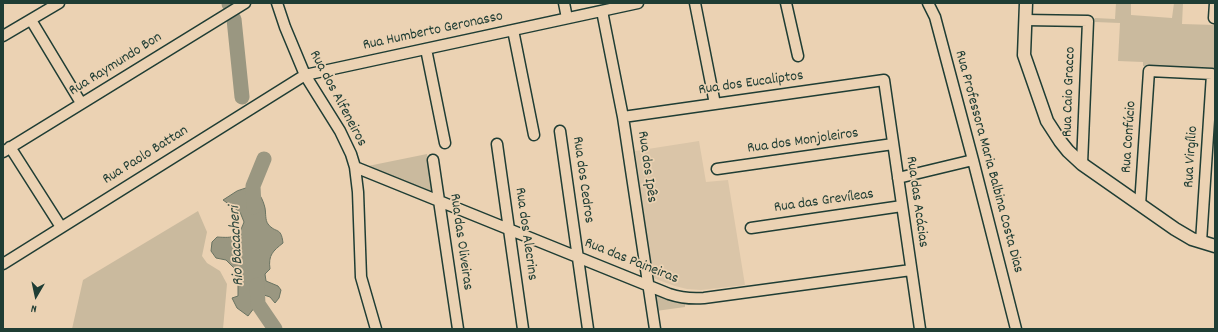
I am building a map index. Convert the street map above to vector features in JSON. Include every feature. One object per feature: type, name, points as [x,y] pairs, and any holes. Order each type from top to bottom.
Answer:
[{"type":"main road","points":[[1026,3],[1024,55],[1048,121],[1060,141],[1082,164],[1140,205],[1183,234],[1215,246]]},
{"type":"street","points":[[3,36],[60,3]]},
{"type":"street","name":"Rua Raymundo Bon","points":[[7,149],[245,3]]},
{"type":"street","name":"Rua dos Alfeneiros","points":[[276,3],[304,74],[340,132],[351,154],[355,167],[358,192],[361,277],[376,329]]},
{"type":"street","points":[[564,3],[567,18]]},
{"type":"street","name":"Rua Humberto Geronasso","points":[[304,74],[638,3]]},
{"type":"street","points":[[695,3],[715,104]]},
{"type":"street","points":[[786,3],[798,56]]},
{"type":"street","name":"Rua Professora Maria Balbina Costa Dias","points":[[928,3],[934,17],[973,160],[1016,329]]},
{"type":"street","points":[[1214,18],[1215,3]]},
{"type":"street","name":"Rua dos Ipês","points":[[602,11],[623,117],[655,329]]},
{"type":"street","points":[[31,20],[81,104]]},
{"type":"street","name":"Rua Caio Gracco","points":[[1025,20],[1088,22],[1082,164]]},
{"type":"street","points":[[513,30],[534,135]]},
{"type":"street","points":[[426,49],[445,143]]},
{"type":"street","name":"Rua Confúcio","points":[[1140,205],[1150,71],[1212,74]]},
{"type":"street","name":"Rua Paolo Battan","points":[[3,264],[304,74]]},
{"type":"street","name":"Rua Virgílio","points":[[1201,242],[1212,74]]},
{"type":"street","name":"Rua dos Eucaliptos","points":[[623,117],[884,80]]},
{"type":"street","name":"Rua das Acácias","points":[[884,80],[920,329]]},
{"type":"street","name":"Rua dos Cedros","points":[[560,131],[588,329]]},
{"type":"street","name":"Rua dos Alecrins","points":[[497,144],[523,329]]},
{"type":"street","name":"Rua dos Monjoleiros","points":[[717,169],[893,144]]},
{"type":"street","points":[[7,149],[61,227]]},
{"type":"street","name":"Rua das Oliveiras","points":[[433,160],[458,329]]},
{"type":"street","points":[[898,178],[973,160]]},
{"type":"street","name":"Rua das Paineiras","points":[[355,167],[675,296],[693,299],[911,270]]},
{"type":"street","name":"Rua das Grevíleas","points":[[751,228],[902,206]]},
{"type":"shaded area","points":[[1116,3],[1131,3],[1131,15],[1172,18],[1174,3],[1183,3],[1182,24],[1215,25],[1215,68],[1143,66],[1143,62],[1118,61],[1120,23],[1095,22],[1095,18],[1115,19]]},
{"type":"shaded area","points":[[699,141],[706,182],[728,180],[745,285],[701,290],[687,289],[653,278],[635,151]]},
{"type":"shaded area","points":[[427,154],[433,192],[368,166]]},
{"type":"shaded area","points":[[198,211],[207,232],[202,256],[207,263],[220,271],[227,284],[223,329],[72,329],[83,280]]},
{"type":"shaded area","points":[[653,293],[685,304],[685,307],[656,311]]},
{"type":"water","points":[[253,186],[263,202],[268,224],[281,234],[283,243],[276,248],[272,254],[270,269],[265,274],[266,281],[278,286],[281,290],[279,298],[275,303],[270,297],[264,295],[248,316],[237,308],[232,298],[238,296],[238,272],[226,260],[216,258],[211,251],[212,242],[217,237],[235,236],[240,231],[244,222],[240,212],[223,200],[237,191]]},
{"type":"waterway","name":"Rio Bacacheri","points":[[234,19],[242,97]]},
{"type":"waterway","name":"Rio Bacacheri","points":[[254,207],[253,186],[264,159]]},
{"type":"waterway","name":"Rio Bacacheri","points":[[257,285],[258,304],[275,329]]}]
